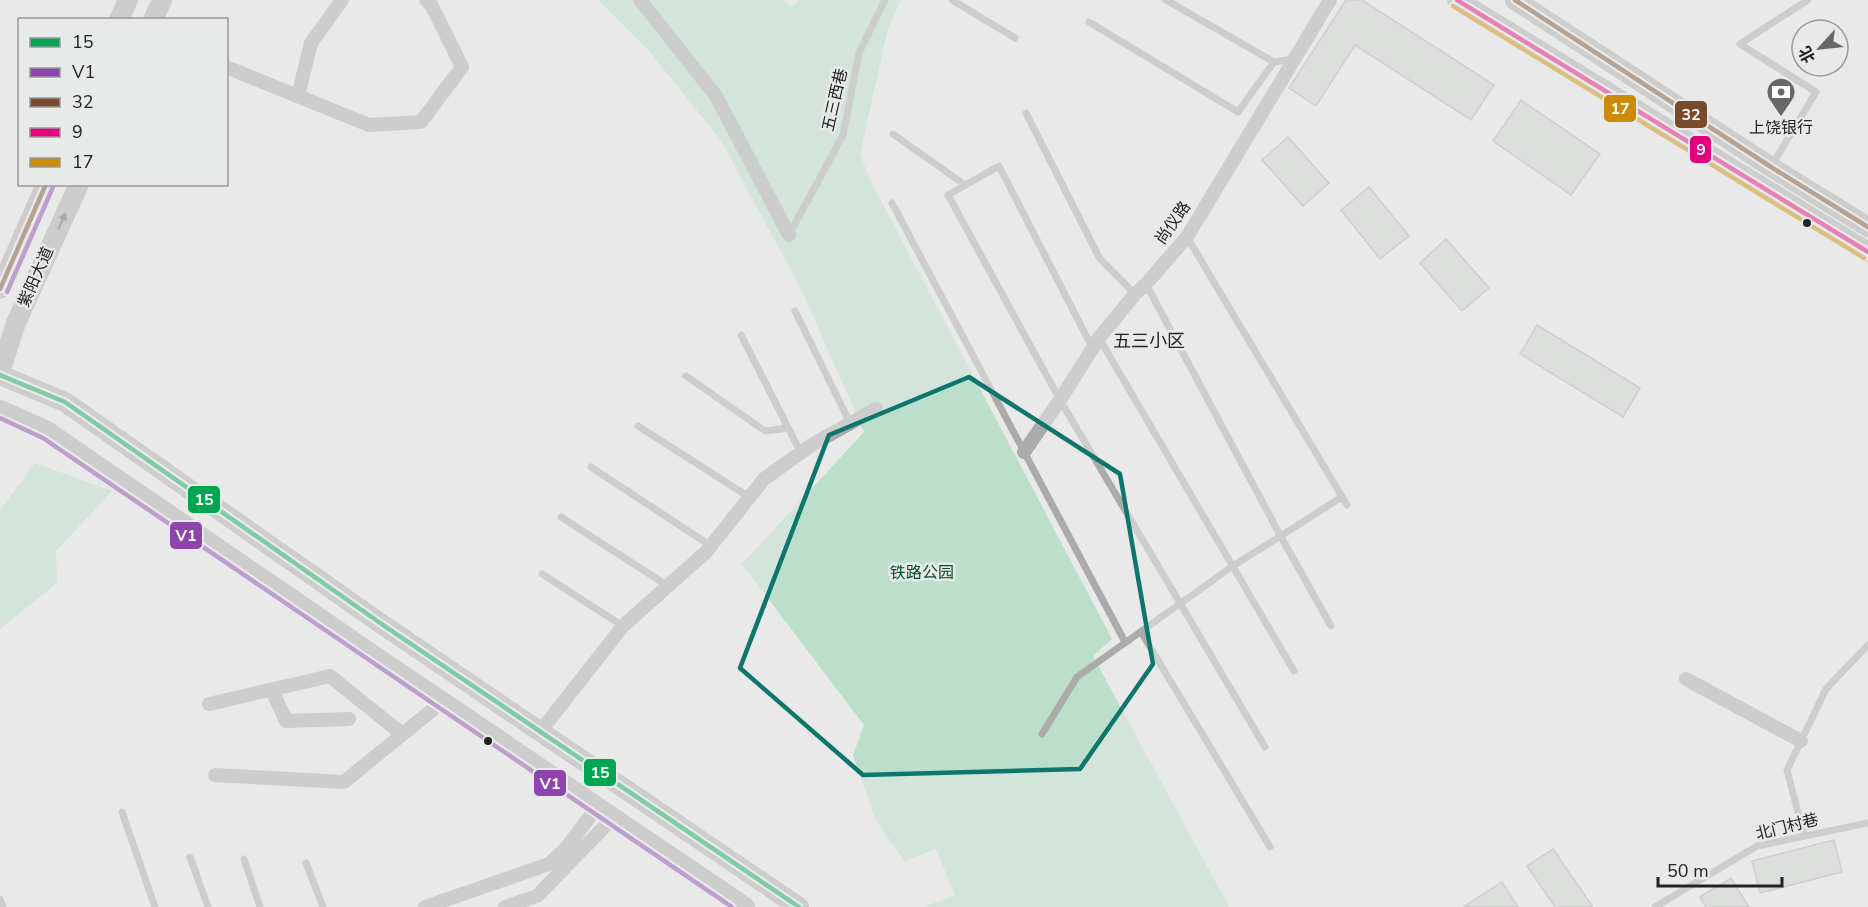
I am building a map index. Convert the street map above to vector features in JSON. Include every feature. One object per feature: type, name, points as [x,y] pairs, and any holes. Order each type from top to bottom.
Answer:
[{"type":"main road","points":[[120,18],[128,0]]},
{"type":"main road","points":[[154,18],[162,0]]},
{"type":"main road","points":[[1456,0],[1480,6],[1868,252]]},
{"type":"main road","points":[[1515,0],[1771,167],[1868,226]]},
{"type":"main road","name":"紫阳大道","points":[[0,289],[45,186]]},
{"type":"main road","name":"紫阳大道","points":[[0,374],[16,323],[78,186]]},
{"type":"main road","points":[[0,374],[65,402],[373,618],[799,907]]},
{"type":"main road","points":[[0,410],[46,431],[745,907]]},
{"type":"street","points":[[298,96],[311,43],[342,0]]},
{"type":"street","points":[[228,69],[369,124],[421,122],[462,67],[432,6],[426,0]]},
{"type":"street","points":[[640,0],[716,96],[789,234]]},
{"type":"street","name":"尚仪路","points":[[1024,452],[1096,344],[1135,294],[1187,237],[1295,58],[1325,2]]},
{"type":"street","points":[[540,732],[623,626],[711,546],[764,479],[801,453],[876,409]]},
{"type":"street","points":[[209,704],[330,676],[402,734]]},
{"type":"street","points":[[1686,679],[1801,741]]},
{"type":"street","points":[[272,690],[286,721],[350,719]]},
{"type":"street","points":[[215,775],[344,782],[442,702]]},
{"type":"street","points":[[425,907],[549,864],[567,847],[597,807]]},
{"type":"street","points":[[505,907],[537,896],[613,818]]},
{"type":"lane","name":"五三西巷","points":[[789,234],[843,135],[859,52],[885,0]]},
{"type":"lane","points":[[952,0],[1015,38]]},
{"type":"lane","points":[[1166,0],[1274,62],[1295,58]]},
{"type":"lane","points":[[1771,167],[1816,92],[1740,44],[1808,0]]},
{"type":"lane","points":[[1089,21],[1238,112],[1274,62]]},
{"type":"lane","points":[[1026,113],[1100,259],[1135,294]]},
{"type":"lane","points":[[893,134],[965,185]]},
{"type":"lane","points":[[1265,747],[1060,400],[948,195],[999,166],[1096,344],[1233,566],[1294,671]]},
{"type":"lane","points":[[892,203],[1125,642]]},
{"type":"lane","points":[[1187,237],[1347,505]]},
{"type":"lane","points":[[1146,284],[1331,626]]},
{"type":"lane","points":[[795,311],[850,423]]},
{"type":"lane","points":[[741,335],[801,453]]},
{"type":"lane","points":[[686,376],[765,430],[788,428]]},
{"type":"lane","points":[[638,426],[749,497]]},
{"type":"lane","points":[[591,467],[711,546]]},
{"type":"lane","points":[[1042,734],[1077,677],[1233,566],[1342,497]]},
{"type":"lane","points":[[561,517],[668,586]]},
{"type":"lane","points":[[542,574],[623,626]]},
{"type":"lane","points":[[1141,632],[1270,847]]},
{"type":"lane","points":[[1804,836],[1787,770],[1826,689],[1868,645]]},
{"type":"lane","points":[[122,812],[155,907]]},
{"type":"lane","name":"北门村巷","points":[[1655,907],[1757,846],[1868,823]]},
{"type":"lane","points":[[190,857],[208,907]]},
{"type":"lane","points":[[244,859],[260,907]]},
{"type":"lane","points":[[306,863],[323,907]]},
{"type":"lane","points":[[0,899],[3,907]]},
{"type":"lane","points":[[1667,900],[1672,907]]},
{"type":"highlighted area","points":[[969,377],[1120,474],[1153,664],[1080,769],[863,775],[740,668],[829,435]]},
{"type":"green space","name":"铁路公园","points":[[598,0],[782,0],[792,6],[800,0],[901,0],[888,28],[860,154],[870,180],[1112,639],[1093,656],[1229,907],[924,907],[955,895],[936,849],[904,861],[875,818],[853,755],[864,725],[742,564],[864,432],[802,291],[720,139],[650,52]]},
{"type":"green space","points":[[35,463],[112,491],[56,551],[57,583],[0,629],[0,510]]},
{"type":"building","points":[[1346,0],[1362,0],[1494,85],[1471,120],[1355,45],[1316,106],[1289,88]]},
{"type":"building","points":[[1521,100],[1600,154],[1571,195],[1493,141]]},
{"type":"building","points":[[1288,137],[1329,183],[1303,206],[1262,160]]},
{"type":"building","points":[[1369,187],[1409,236],[1380,259],[1341,210]]},
{"type":"building","points":[[1446,239],[1489,288],[1462,311],[1420,263]]},
{"type":"building","points":[[1537,325],[1640,388],[1623,417],[1520,354]]},
{"type":"building","points":[[1834,840],[1842,872],[1760,893],[1752,861]]},
{"type":"building","points":[[1553,849],[1593,907],[1555,907],[1527,866]]},
{"type":"building","points":[[1731,878],[1749,907],[1706,907],[1700,897]]},
{"type":"building","points":[[1502,882],[1518,907],[1463,907]]},
{"type":"transit line","name":"9","points":[[1457,0],[1868,252]]},
{"type":"transit line","name":"32","points":[[1515,0],[1771,167],[1868,227]]},
{"type":"transit line","name":"17","points":[[1453,6],[1864,258]]},
{"type":"transit line","name":"32","points":[[0,289],[45,186]]},
{"type":"transit line","name":"V1","points":[[7,292],[53,187]]},
{"type":"transit line","name":"15","points":[[0,375],[65,402],[383,625],[799,907]]},
{"type":"transit line","name":"V1","points":[[0,418],[43,438],[732,907]]},
{"type":"place","name":"上饶银行","points":[[1781,118]]},
{"type":"district","name":"五三小区","points":[[1149,341]]}]
